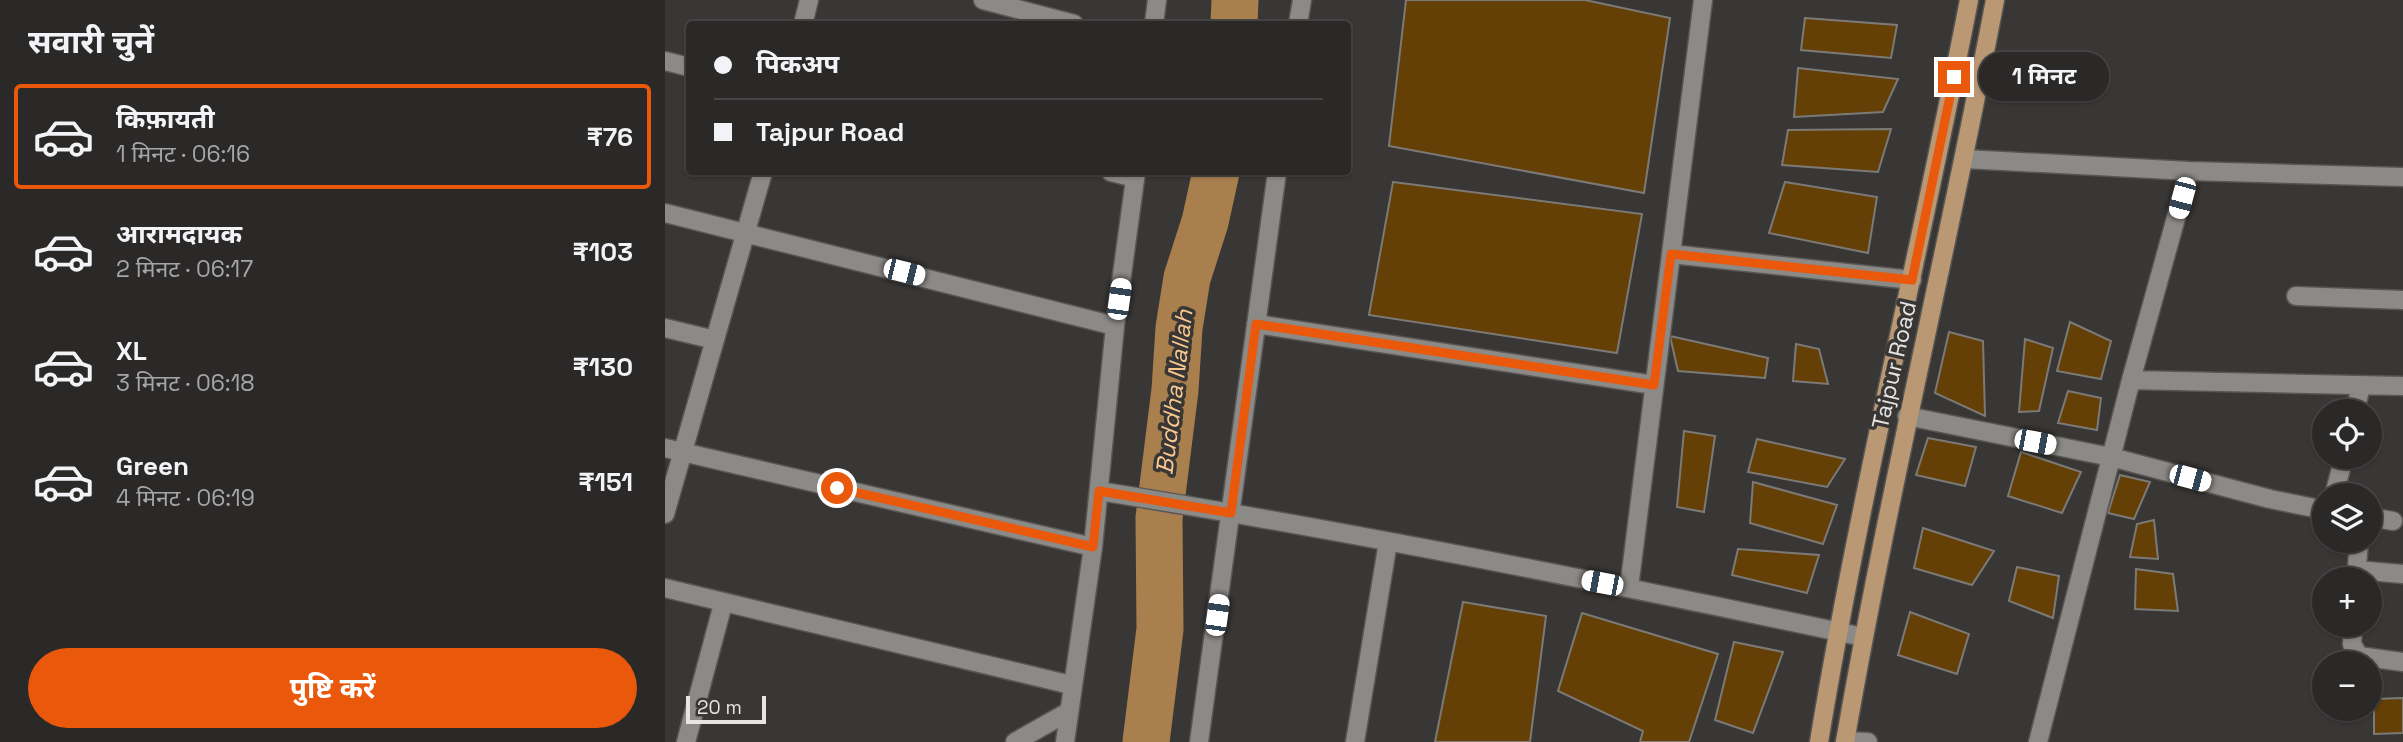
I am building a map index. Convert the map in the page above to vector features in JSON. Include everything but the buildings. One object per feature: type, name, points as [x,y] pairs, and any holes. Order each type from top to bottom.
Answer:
[{"type":"main road","name":"Tajpur Road","points":[[1819,742],[1882,411],[1939,154],[1969,0]]},
{"type":"main road","name":"Tajpur Road","points":[[1845,742],[1907,416],[1965,159],[1995,0]]},
{"type":"street","points":[[804,21],[809,0]]},
{"type":"street","points":[[983,0],[1063,21]]},
{"type":"street","points":[[1154,21],[1157,0]]},
{"type":"street","points":[[1298,21],[1302,0]]},
{"type":"street","points":[[1629,588],[1703,0]]},
{"type":"street","points":[[665,61],[686,66]]},
{"type":"street","points":[[1965,159],[2189,172],[2403,177]]},
{"type":"street","points":[[2038,742],[2131,380],[2189,172]]},
{"type":"street","points":[[665,514],[674,450],[715,340],[762,175]]},
{"type":"street","points":[[1065,742],[1093,547],[1115,326],[1136,175]]},
{"type":"street","points":[[1199,742],[1277,175]]},
{"type":"street","points":[[665,213],[1115,326]]},
{"type":"street","points":[[1671,254],[1912,280]]},
{"type":"street","points":[[2296,296],[2403,300]]},
{"type":"street","points":[[1256,324],[1654,385]]},
{"type":"street","points":[[665,328],[715,340]]},
{"type":"street","points":[[2131,380],[2403,386]]},
{"type":"street","points":[[2358,399],[2361,386]]},
{"type":"street","points":[[1907,416],[2111,457],[2312,508]]},
{"type":"street","points":[[674,450],[1093,547]]},
{"type":"street","points":[[1099,491],[1231,513],[1629,588],[1863,637]]},
{"type":"street","points":[[2382,519],[2393,521]]},
{"type":"street","points":[[1355,742],[1388,542]]},
{"type":"street","points":[[2382,574],[2403,574]]},
{"type":"street","points":[[665,588],[723,604],[1072,685]]},
{"type":"street","points":[[687,742],[723,604]]},
{"type":"street","points":[[2352,637],[2352,645],[2359,656],[2403,662]]},
{"type":"street","points":[[1015,742],[1068,712]]},
{"type":"street","points":[[1845,742],[1867,742]]},
{"type":"waterway","name":"Buddha Nallah","points":[[1234,21],[1235,0]]},
{"type":"waterway","name":"Buddha Nallah","points":[[1146,742],[1160,629],[1159,518],[1175,390],[1179,328],[1187,278],[1205,222],[1215,175]]},
{"type":"route","points":[[837,488],[1093,547],[1099,491],[1231,513],[1256,324],[1654,385],[1671,254],[1912,280],[1954,77]]}]
